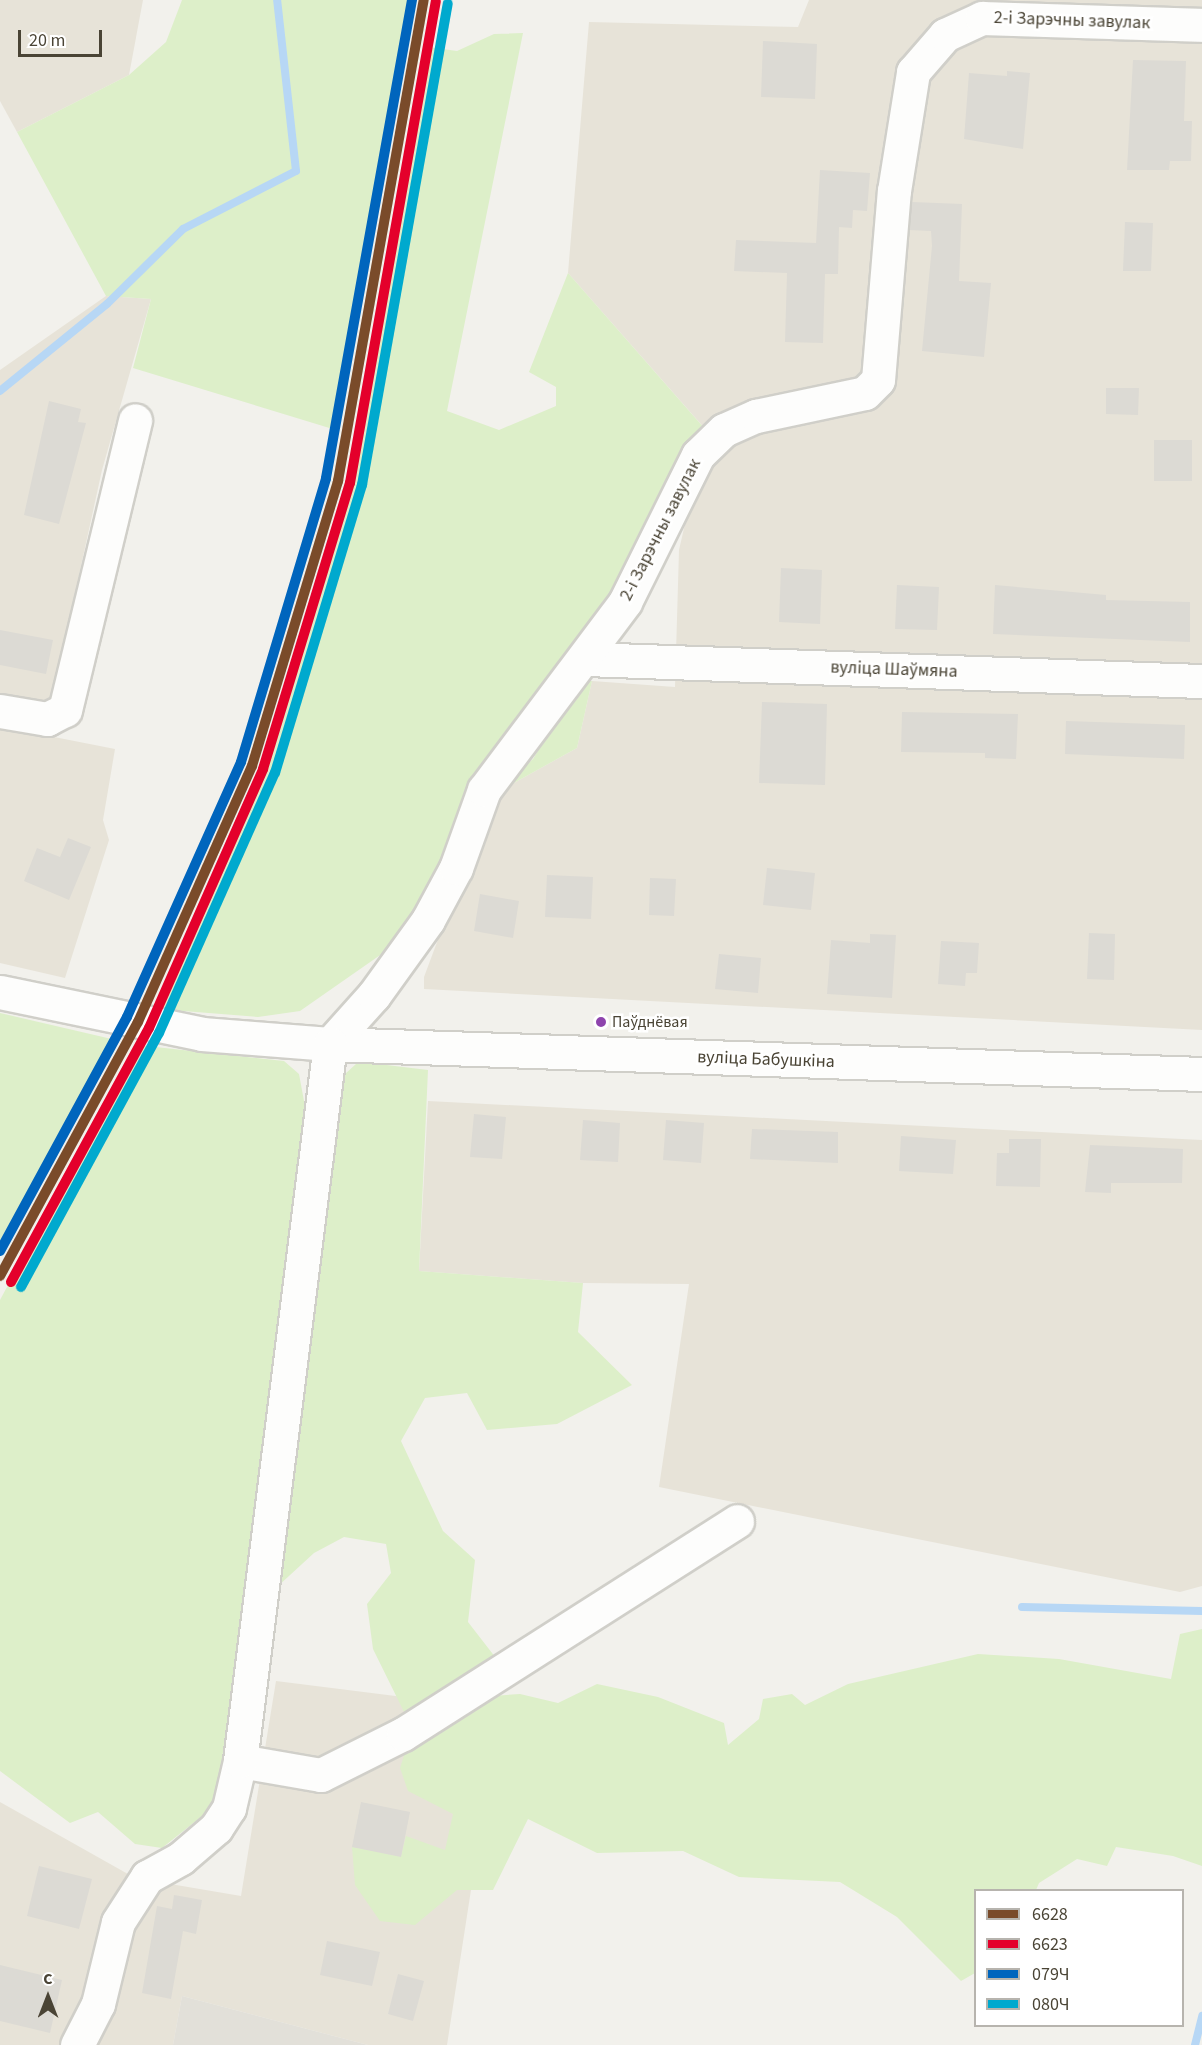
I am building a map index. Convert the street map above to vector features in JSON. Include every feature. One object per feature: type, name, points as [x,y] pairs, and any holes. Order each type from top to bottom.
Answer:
[{"type":"street","name":"2-і Зарэчны завулак","points":[[330,1044],[374,995],[428,920],[456,868],[484,790],[586,658],[625,602],[698,455],[717,436],[756,416],[865,393],[878,380],[894,191],[913,72],[945,35],[982,18],[1202,25]]},
{"type":"street","points":[[0,711],[47,719],[65,710],[135,420]]},
{"type":"street","name":"вуліца Шаўмяна","points":[[586,658],[1202,681]]},
{"type":"street","name":"вуліца Бабушкіна","points":[[0,992],[202,1034],[330,1044],[1202,1074]]},
{"type":"street","points":[[77,2045],[98,2004],[118,1922],[147,1877],[181,1857],[216,1828],[229,1808],[240,1761],[330,1044]]},
{"type":"street","points":[[240,1761],[321,1775],[403,1734],[737,1521]]},
{"type":"shaded area","points":[[0,0],[143,0],[129,75],[17,132],[0,101]]},
{"type":"shaded area","points":[[809,0],[1202,0],[1202,1030],[424,989],[424,977],[492,795],[577,748],[592,681],[675,687],[679,550],[688,511],[721,447],[568,273],[589,22],[798,27]]},
{"type":"shaded area","points":[[106,296],[151,299],[102,470],[44,735],[115,749],[103,820],[109,840],[65,978],[0,963],[0,370]]},
{"type":"shaded area","points":[[428,1101],[1202,1140],[1202,1586],[1180,1592],[659,1487],[689,1284],[583,1283],[419,1271]]},
{"type":"shaded area","points":[[276,1681],[499,1709],[447,2045],[368,2045],[182,1996],[173,2045],[0,2045],[0,1802],[135,1878],[241,1896]]},
{"type":"shaded area","points":[[182,1996],[368,2045],[173,2045]]},
{"type":"green space","points":[[182,0],[408,0],[336,430],[133,368],[151,299],[106,296],[17,132],[129,75],[166,42]]},
{"type":"green space","points":[[523,33],[447,411],[499,430],[556,406],[556,387],[529,372],[568,273],[705,429],[618,598],[396,944],[300,1011],[258,1017],[158,1009],[264,771],[351,483],[428,47],[457,51],[494,34]]},
{"type":"green space","points":[[592,681],[577,748],[492,795],[533,759],[579,682]]},
{"type":"green space","points":[[0,1013],[116,1040],[0,1251]]},
{"type":"green space","points":[[137,1045],[284,1061],[299,1074],[307,1117],[216,1805],[162,1848],[135,1844],[98,1812],[70,1823],[0,1771],[0,1300]]},
{"type":"green space","points":[[370,1063],[428,1070],[419,1271],[583,1283],[578,1332],[632,1385],[557,1424],[487,1430],[467,1393],[425,1398],[401,1441],[443,1531],[475,1560],[468,1622],[499,1662],[408,1720],[373,1649],[367,1604],[391,1573],[386,1544],[344,1537],[314,1553],[277,1587],[337,1098],[345,1074],[356,1064]]},
{"type":"green space","points":[[1202,1629],[1202,1866],[1173,1856],[1116,1847],[1107,1866],[1077,1859],[1039,1883],[1036,1889],[974,1889],[974,1974],[961,1981],[897,1917],[840,1882],[739,1877],[683,1851],[597,1853],[528,1819],[493,1890],[457,1890],[415,1925],[380,1921],[355,1885],[352,1847],[401,1856],[406,1836],[445,1850],[453,1814],[408,1791],[400,1768],[409,1740],[477,1697],[520,1694],[558,1703],[597,1684],[658,1697],[724,1723],[728,1745],[759,1719],[763,1699],[792,1694],[805,1705],[848,1684],[978,1654],[1059,1659],[1171,1679],[1180,1634]]},
{"type":"building","points":[[763,41],[817,44],[815,99],[761,97]]},
{"type":"building","points":[[1133,60],[1186,61],[1184,121],[1192,121],[1191,161],[1170,161],[1169,170],[1127,170]]},
{"type":"building","points":[[1007,71],[1030,73],[1023,149],[964,139],[969,73],[1007,76]]},
{"type":"building","points":[[820,170],[870,173],[867,211],[853,210],[852,228],[839,227],[838,274],[825,274],[823,343],[785,342],[787,273],[734,271],[736,240],[816,243]]},
{"type":"building","points":[[912,202],[962,204],[959,281],[991,283],[984,357],[922,351],[932,246],[931,231],[909,230]]},
{"type":"building","points":[[1125,222],[1153,223],[1151,271],[1123,271]]},
{"type":"building","points":[[1106,388],[1139,388],[1138,415],[1106,414]]},
{"type":"building","points":[[49,401],[81,409],[78,422],[86,423],[59,524],[24,515]]},
{"type":"building","points":[[1154,440],[1192,440],[1192,481],[1154,481]]},
{"type":"building","points":[[781,568],[822,570],[820,624],[779,622]]},
{"type":"building","points":[[897,585],[939,587],[937,630],[895,629]]},
{"type":"building","points":[[995,585],[1106,595],[1106,600],[1190,602],[1190,642],[993,634]]},
{"type":"building","points":[[0,630],[53,640],[46,674],[0,665]]},
{"type":"building","points":[[762,702],[827,704],[825,785],[759,783]]},
{"type":"building","points":[[902,712],[1018,714],[1016,759],[985,758],[985,753],[901,752]]},
{"type":"building","points":[[1066,721],[1185,725],[1184,759],[1065,754]]},
{"type":"building","points":[[68,838],[91,847],[69,900],[24,881],[37,848],[60,857]]},
{"type":"building","points":[[767,868],[815,873],[811,910],[763,905]]},
{"type":"building","points":[[547,875],[593,877],[591,919],[545,917]]},
{"type":"building","points":[[650,878],[676,879],[674,916],[649,915]]},
{"type":"building","points":[[480,894],[519,901],[513,938],[474,931]]},
{"type":"building","points":[[1089,933],[1115,934],[1114,980],[1087,979]]},
{"type":"building","points":[[870,934],[896,935],[892,998],[827,994],[831,940],[870,943]]},
{"type":"building","points":[[941,941],[979,943],[977,973],[966,973],[965,986],[938,984]]},
{"type":"building","points":[[719,954],[761,958],[758,993],[715,989]]},
{"type":"building","points":[[474,1114],[506,1117],[502,1159],[470,1157]]},
{"type":"building","points":[[583,1120],[620,1123],[618,1162],[580,1160]]},
{"type":"building","points":[[666,1120],[704,1123],[701,1163],[663,1160]]},
{"type":"building","points":[[752,1129],[838,1132],[838,1163],[750,1159]]},
{"type":"building","points":[[901,1136],[956,1140],[953,1174],[899,1171]]},
{"type":"building","points":[[1009,1139],[1041,1139],[1040,1187],[996,1186],[997,1153],[1009,1153]]},
{"type":"building","points":[[1090,1145],[1183,1149],[1182,1183],[1111,1183],[1111,1193],[1085,1192]]},
{"type":"building","points":[[361,1802],[410,1812],[401,1857],[352,1847]]},
{"type":"building","points":[[39,1866],[92,1879],[79,1929],[27,1916]]},
{"type":"building","points":[[174,1895],[202,1900],[196,1934],[183,1931],[171,1999],[142,1993],[157,1906],[172,1909]]},
{"type":"building","points":[[327,1941],[380,1952],[372,1986],[320,1975]]},
{"type":"building","points":[[0,1965],[62,1980],[50,2033],[0,2021]]},
{"type":"building","points":[[398,1974],[424,1981],[413,2021],[388,2014]]},
{"type":"waterway","points":[[0,391],[107,304],[183,229],[296,171],[277,0]]},
{"type":"waterway","points":[[1022,1607],[1202,1611]]},
{"type":"waterway","points":[[1195,2045],[1202,2016]]},
{"type":"transit line","name":"079Ч","points":[[0,1251],[127,1017],[241,762],[326,478],[412,0]]},
{"type":"transit line","name":"6628","points":[[0,1276],[138,1022],[252,766],[338,481],[424,0]]},
{"type":"transit line","name":"6623","points":[[11,1282],[149,1028],[263,769],[350,483],[436,2]]},
{"type":"transit line","name":"080Ч","points":[[21,1287],[159,1033],[275,773],[362,485],[448,4]]},
{"type":"place","name":"Паўднёвая","points":[[601,1022]]}]
